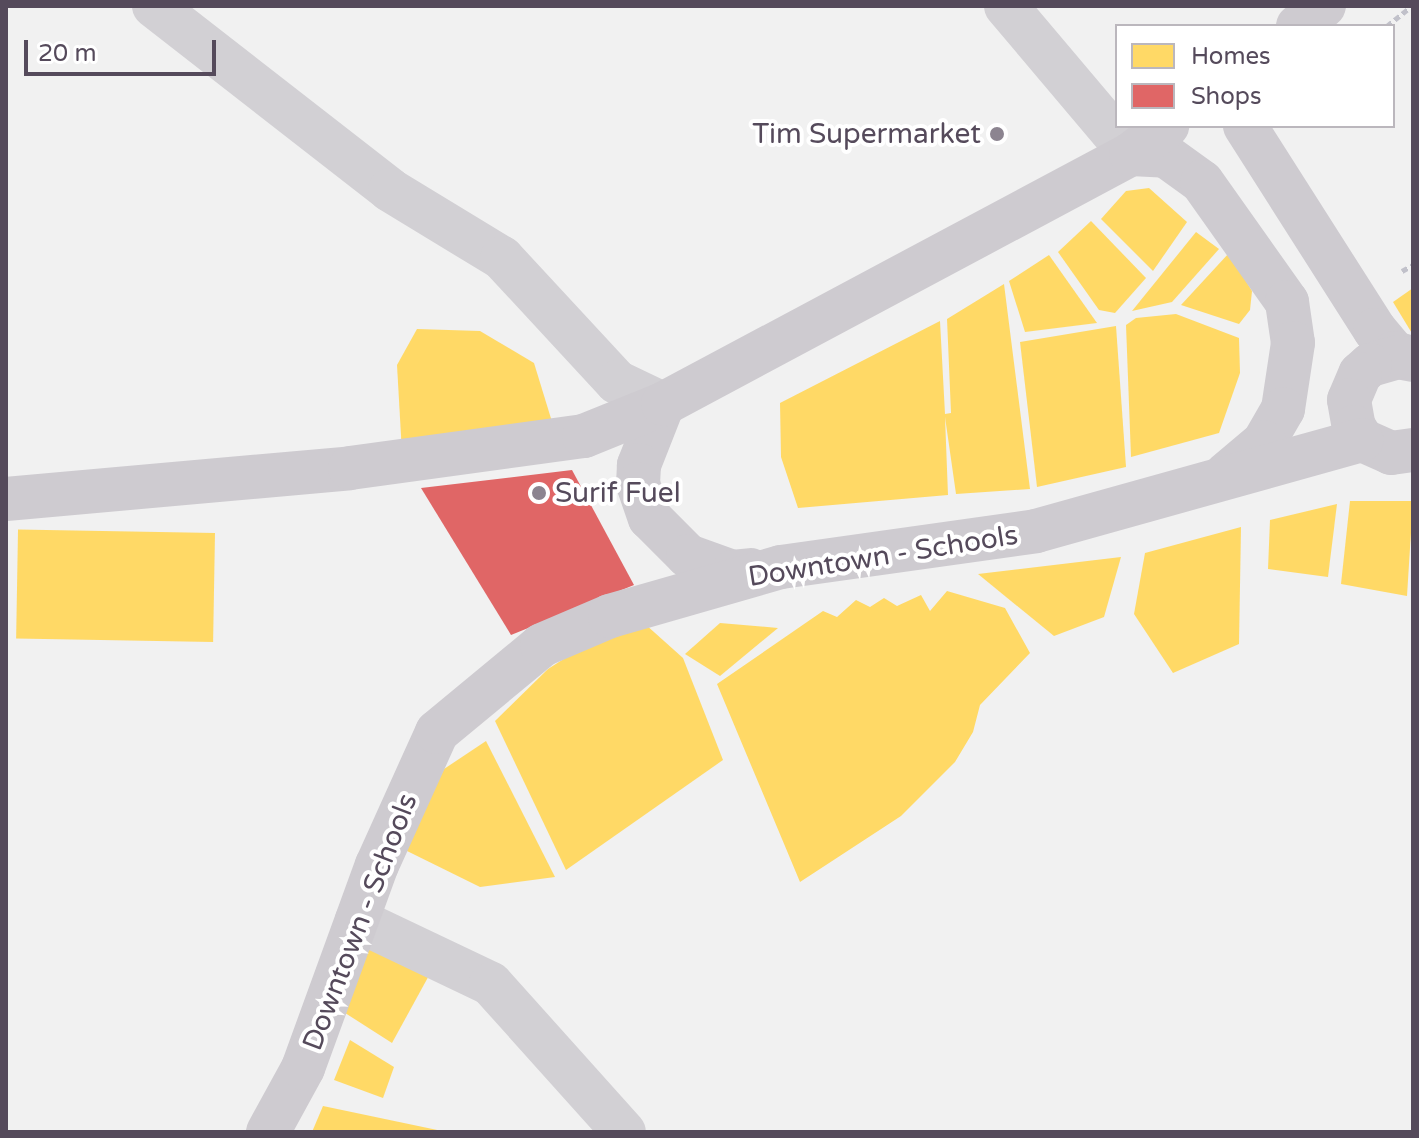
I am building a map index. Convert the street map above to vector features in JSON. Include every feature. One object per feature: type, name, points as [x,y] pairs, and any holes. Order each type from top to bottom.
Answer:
[{"type":"main road","points":[[1301,24],[1324,6]]},
{"type":"main road","points":[[6,499],[350,468],[584,436],[663,404],[1131,154],[1164,128]]},
{"type":"main road","points":[[1246,128],[1375,330],[1394,353],[1413,359]]},
{"type":"main road","points":[[1131,154],[1166,156],[1202,182],[1237,225],[1289,312],[1293,343],[1279,419],[1256,451],[1218,480]]},
{"type":"main road","points":[[1413,359],[1384,359],[1360,374],[1349,400],[1349,415],[1362,440],[1391,453],[1413,450]]},
{"type":"main road","points":[[663,404],[639,465],[638,484],[650,518],[688,556],[707,564],[733,572],[781,567]]},
{"type":"main road","name":"Downtown - Schools","points":[[268,1132],[303,1068],[357,920],[437,732],[542,645],[610,616],[781,567],[1036,531],[1362,440]]},
{"type":"street","points":[[154,6],[390,190],[502,258],[617,382],[663,404]]},
{"type":"street","points":[[1006,6],[1131,154]]},
{"type":"street","points":[[357,920],[491,984],[624,1132]]},
{"type":"path","points":[[1390,24],[1412,6]]},
{"type":"building: Homes","points":[[1149,188],[1187,222],[1153,271],[1101,219],[1126,191]]},
{"type":"building: Homes","points":[[1091,221],[1146,278],[1115,313],[1099,310],[1058,252]]},
{"type":"building: Homes","points":[[1196,232],[1219,249],[1172,302],[1132,311]]},
{"type":"building: Homes","points":[[1229,253],[1252,291],[1250,310],[1239,324],[1181,305]]},
{"type":"building: Homes","points":[[1049,255],[1097,323],[1025,332],[1009,281]]},
{"type":"building: Homes","points":[[1004,284],[1030,489],[956,494],[945,417],[948,495],[798,508],[781,457],[780,403],[940,321],[945,414],[951,413],[947,319]]},
{"type":"building: Homes","points":[[1413,288],[1413,335],[1393,302]]},
{"type":"building: Homes","points":[[1176,314],[1239,338],[1240,373],[1219,433],[1131,457],[1126,325],[1136,318]]},
{"type":"building: Homes","points":[[1116,326],[1126,467],[1037,487],[1020,342]]},
{"type":"building: Homes","points":[[417,329],[480,331],[534,363],[553,425],[402,453],[397,365]]},
{"type":"building: Homes","points":[[1350,501],[1413,501],[1407,596],[1341,584]]},
{"type":"building: Homes","points":[[1337,504],[1328,577],[1268,569],[1270,520]]},
{"type":"building: Homes","points":[[1241,527],[1239,644],[1173,673],[1134,614],[1145,553]]},
{"type":"building: Homes","points":[[18,530],[215,533],[213,642],[16,639]]},
{"type":"building: Homes","points":[[1121,557],[1104,617],[1054,636],[978,574]]},
{"type":"building: Homes","points":[[947,591],[1005,608],[1030,653],[980,705],[973,732],[955,762],[901,816],[800,882],[717,684],[823,611],[837,617],[856,600],[870,607],[884,598],[897,606],[921,595],[930,611]]},
{"type":"building: Homes","points":[[720,623],[778,628],[720,676],[685,654]]},
{"type":"building: Homes","points":[[645,624],[683,658],[723,760],[566,870],[495,721],[548,669],[598,637]]},
{"type":"building: Homes","points":[[486,741],[555,877],[480,887],[405,850],[444,769]]},
{"type":"building: Homes","points":[[372,938],[432,970],[392,1043],[342,1011]]},
{"type":"building: Homes","points":[[350,1040],[394,1067],[383,1098],[334,1080]]},
{"type":"building: Homes","points":[[323,1106],[442,1131],[312,1132]]},
{"type":"building: Shops","points":[[572,470],[634,585],[511,635],[421,488]]},
{"type":"place","name":"Tim Supermarket","points":[[997,134]]},
{"type":"place","name":"Surif Fuel","points":[[539,493]]}]
